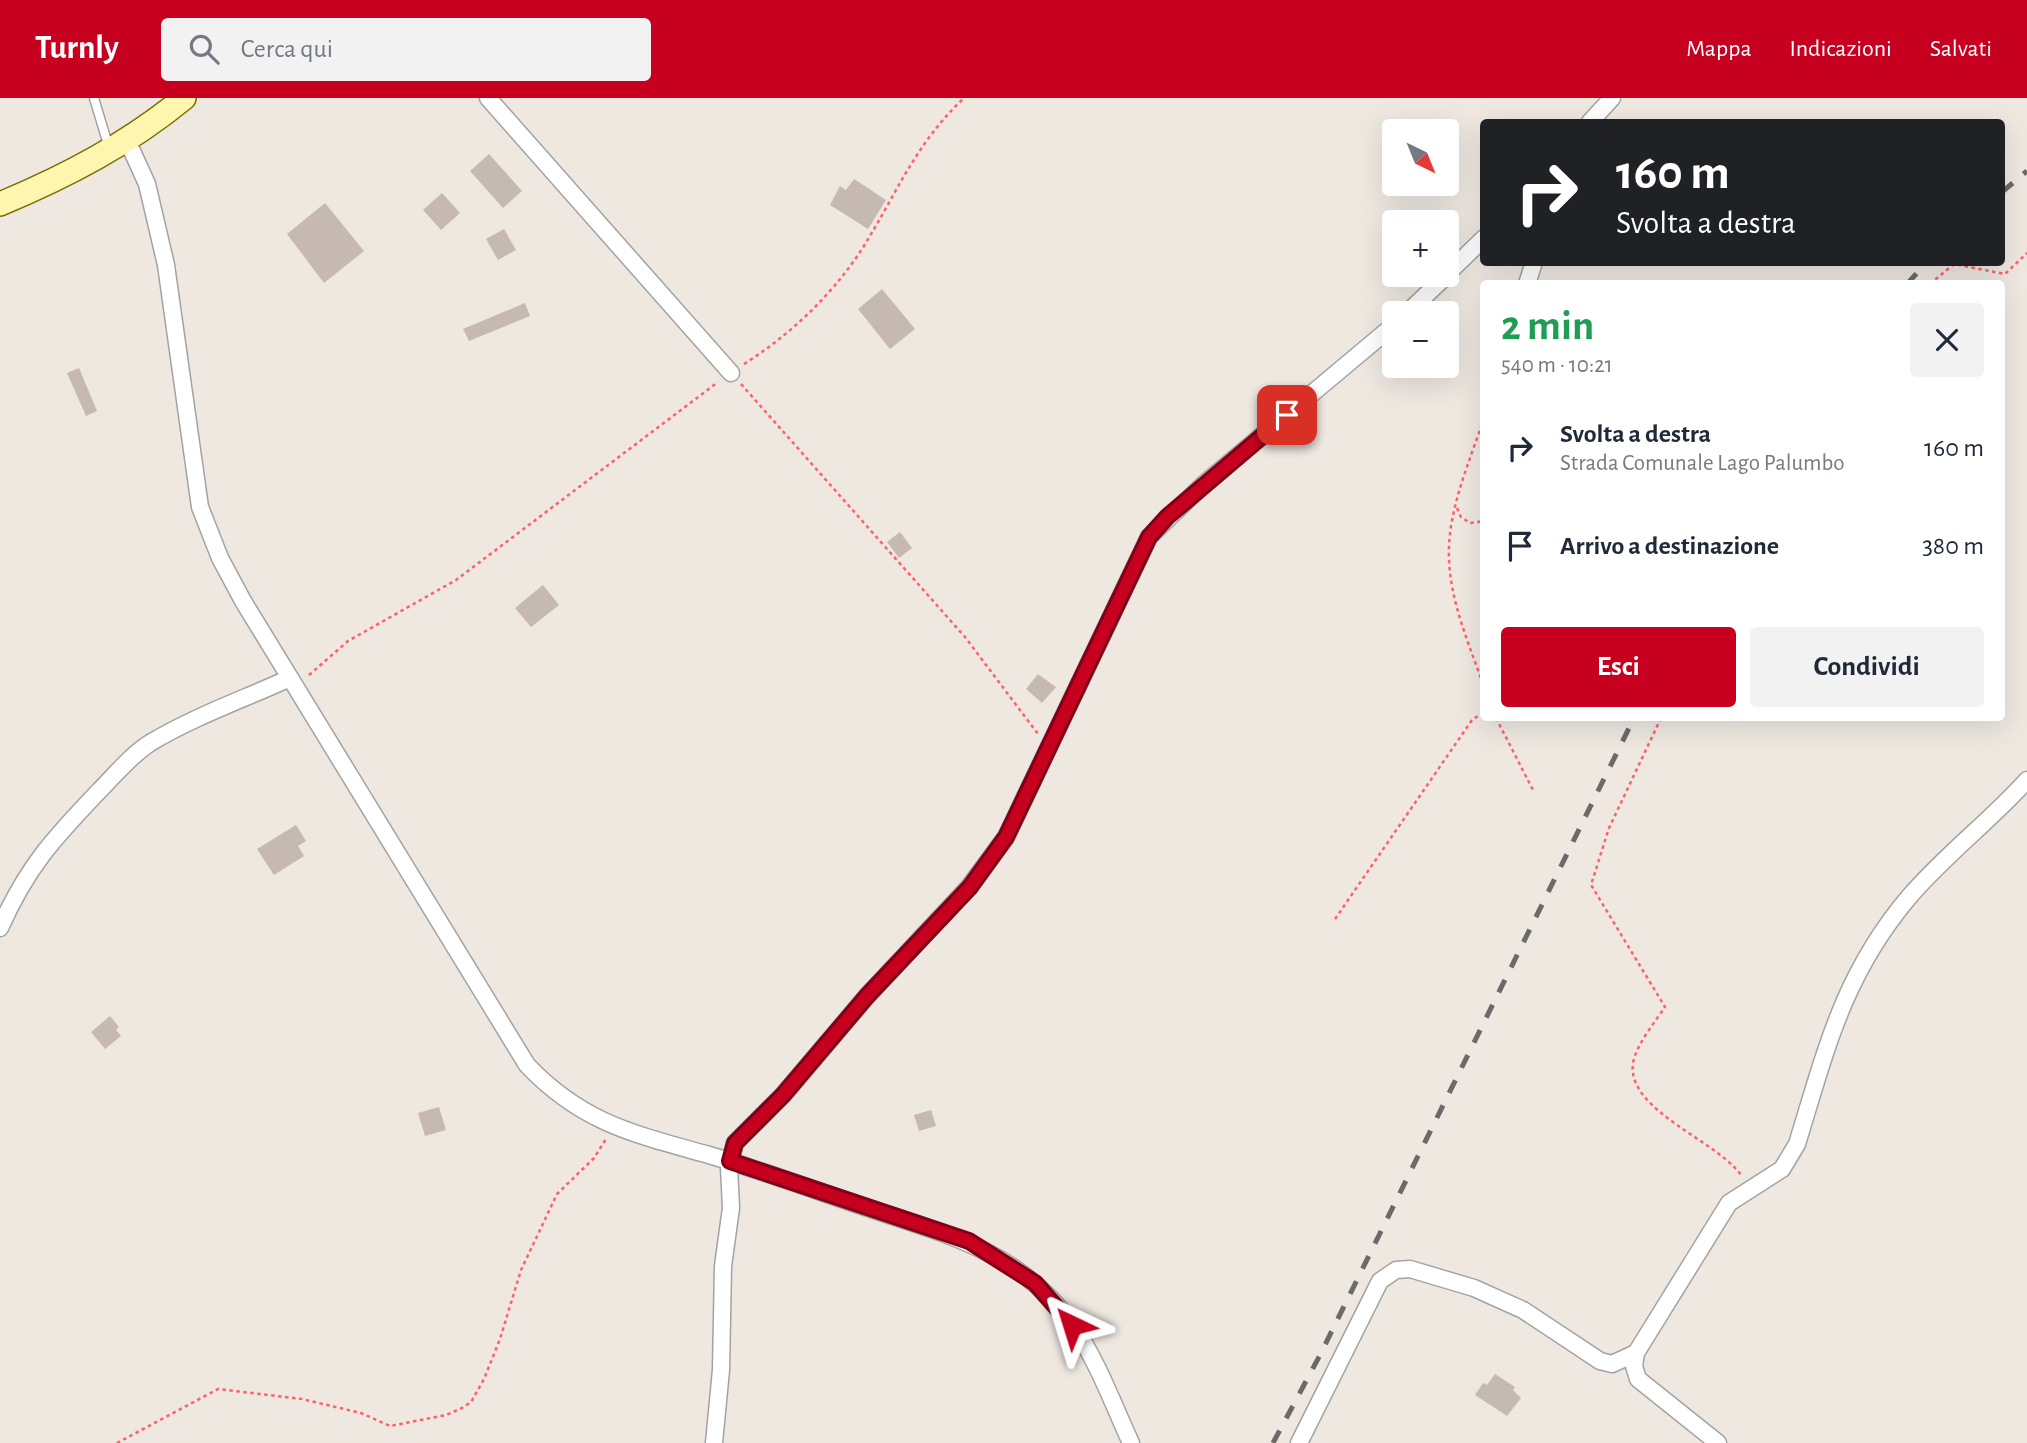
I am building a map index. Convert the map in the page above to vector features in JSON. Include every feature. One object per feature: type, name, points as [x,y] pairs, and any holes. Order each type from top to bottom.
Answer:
[{"type":"main road","points":[[0,204],[119,146],[184,98]]},
{"type":"street","points":[[488,98],[731,373]]},
{"type":"street","points":[[1593,119],[1612,98]]},
{"type":"street","points":[[119,146],[147,184],[166,265],[200,507],[243,601],[514,1047],[552,1091],[614,1127],[730,1161],[969,1241],[1025,1276],[1072,1325],[1091,1357],[1131,1443]]},
{"type":"street","points":[[1459,263],[1480,242]]},
{"type":"street","points":[[1420,301],[1434,287]]},
{"type":"street","points":[[714,1443],[721,1370],[723,1266],[731,1208],[730,1161],[735,1143],[783,1095],[986,865],[1014,824],[1142,550],[1157,528],[1246,448],[1382,335]]},
{"type":"street","points":[[0,928],[14,896],[39,856],[127,762],[148,744],[292,680]]},
{"type":"street","points":[[1718,1443],[1639,1379],[1634,1366],[1636,1353],[1729,1203],[1782,1168],[1797,1144],[1836,1017],[1868,953],[1926,879],[2027,780]]},
{"type":"street","points":[[1299,1443],[1380,1281],[1396,1270],[1427,1273],[1502,1299],[1600,1362],[1612,1364],[1636,1353]]},
{"type":"lane","points":[[94,98],[119,146]]},
{"type":"path","points":[[292,680],[307,676],[348,641],[456,580],[731,373],[789,333],[837,283],[862,249],[924,141],[964,98]]},
{"type":"path","points":[[1964,266],[2005,274],[2027,253]]},
{"type":"path","points":[[1935,280],[1952,266]]},
{"type":"path","points":[[731,373],[965,637],[1049,748]]},
{"type":"path","points":[[1480,431],[1456,506],[1450,535],[1450,570],[1462,622],[1480,675]]},
{"type":"path","points":[[1456,506],[1461,517],[1470,523],[1480,522]]},
{"type":"path","points":[[1335,919],[1465,729],[1480,716]]},
{"type":"path","points":[[1498,721],[1534,792]]},
{"type":"path","points":[[1660,721],[1609,828],[1591,885],[1665,1007],[1633,1060],[1634,1084],[1651,1105],[1724,1157],[1740,1173],[1748,1189]]},
{"type":"path","points":[[117,1443],[218,1389],[302,1399],[361,1413],[390,1426],[446,1415],[462,1408],[471,1402],[484,1379],[500,1339],[521,1270],[557,1194],[594,1158],[614,1127]]},
{"type":"building","points":[[489,154],[522,191],[503,208],[470,171]]},
{"type":"building","points":[[854,179],[886,200],[868,229],[830,205],[840,186],[846,190]]},
{"type":"building","points":[[442,193],[460,213],[441,230],[423,210]]},
{"type":"building","points":[[325,203],[364,251],[324,283],[287,234]]},
{"type":"building","points":[[504,229],[516,250],[498,260],[486,239]]},
{"type":"building","points":[[882,289],[915,329],[890,349],[858,309]]},
{"type":"building","points":[[525,303],[530,316],[469,341],[463,329]]},
{"type":"building","points":[[79,368],[97,411],[86,416],[67,373]]},
{"type":"building","points":[[900,532],[912,548],[899,558],[887,542]]},
{"type":"building","points":[[543,585],[559,605],[531,627],[515,608]]},
{"type":"building","points":[[1038,674],[1056,687],[1042,703],[1026,689]]},
{"type":"building","points":[[296,825],[306,841],[298,846],[304,856],[274,875],[257,849]]},
{"type":"building","points":[[110,1016],[119,1027],[116,1030],[121,1036],[105,1049],[91,1032]]},
{"type":"building","points":[[439,1107],[446,1130],[425,1136],[418,1113]]},
{"type":"building","points":[[931,1110],[936,1126],[919,1131],[914,1115]]},
{"type":"building","points":[[1495,1374],[1515,1387],[1513,1390],[1521,1398],[1507,1416],[1475,1395],[1483,1383],[1487,1385]]},
{"type":"railway","points":[[2005,189],[2027,171]]},
{"type":"railway","points":[[1911,280],[1923,266]]},
{"type":"railway","points":[[1273,1443],[1320,1355],[1633,721]]},
{"type":"route","points":[[1072,1325],[1035,1283],[969,1241],[730,1161],[731,1153],[735,1143],[748,1128],[783,1095],[867,996],[970,887],[1006,837],[1149,537],[1167,517],[1287,415]]}]
